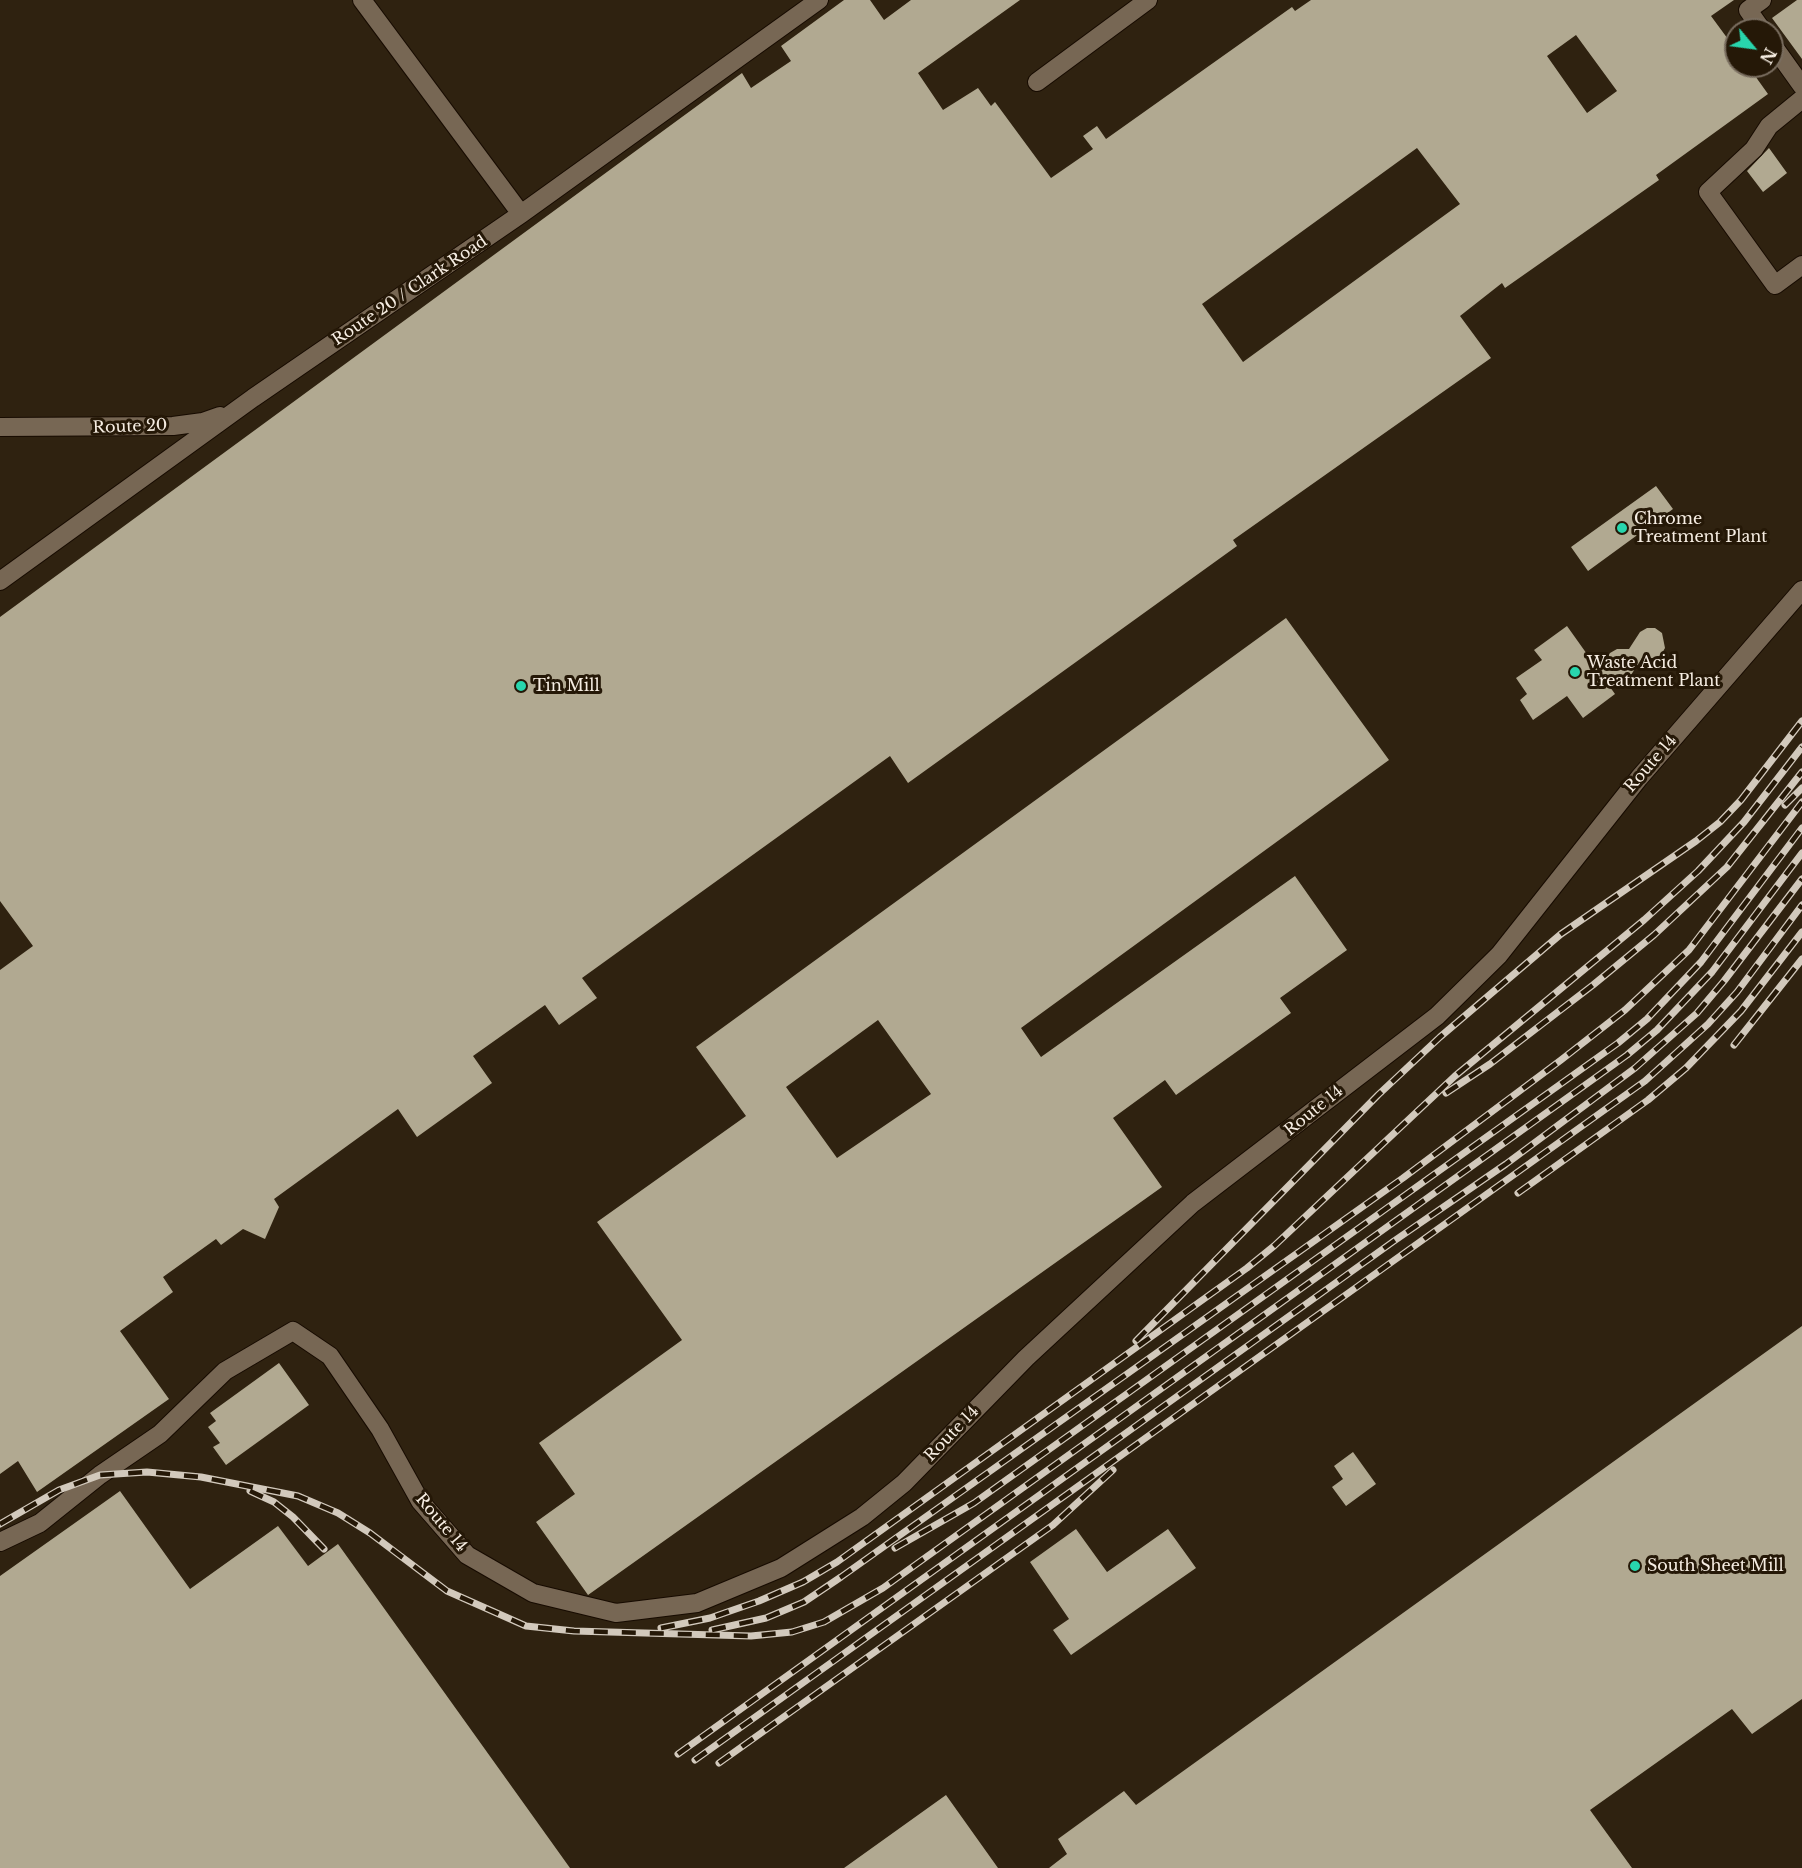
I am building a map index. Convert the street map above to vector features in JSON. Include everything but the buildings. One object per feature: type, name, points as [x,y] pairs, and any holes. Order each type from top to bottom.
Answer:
[{"type":"street","points":[[362,0],[521,214]]},
{"type":"street","name":"Route 20 / Clark Road","points":[[0,581],[253,398],[521,214],[819,0]]},
{"type":"street","points":[[1036,82],[1148,0]]},
{"type":"street","points":[[1754,18],[1748,10],[1762,0]]},
{"type":"street","points":[[1784,61],[1802,86]]},
{"type":"street","points":[[1802,99],[1769,126],[1754,149],[1708,192],[1775,285],[1802,265]]},
{"type":"street","name":"Route 20","points":[[0,427],[95,429],[181,425],[217,417],[253,398]]},
{"type":"street","name":"Route 14","points":[[0,1542],[40,1523],[100,1475],[160,1434],[225,1371],[293,1331],[330,1356],[380,1429],[420,1502],[466,1555],[533,1593],[616,1612],[697,1603],[781,1568],[862,1518],[904,1483],[1026,1358],[1193,1203],[1437,1016],[1499,955],[1639,778],[1802,590]]},
{"type":"railway","points":[[1136,1341],[1378,1095],[1440,1037],[1561,934],[1720,822],[1741,800],[1802,721]]},
{"type":"railway","points":[[661,1628],[710,1618],[759,1601],[803,1582],[837,1562],[1247,1268],[1274,1246],[1455,1076],[1644,920],[1698,871],[1744,822],[1802,747]]},
{"type":"railway","points":[[1446,1093],[1490,1064],[1654,935],[1727,867],[1802,772]]},
{"type":"railway","points":[[1785,805],[1802,788]]},
{"type":"railway","points":[[712,1630],[766,1618],[804,1602],[1403,1178],[1561,1060],[1625,1010],[1689,950],[1802,802]]},
{"type":"railway","points":[[895,1548],[974,1503],[1618,1043],[1647,1019],[1701,962],[1802,828]]},
{"type":"railway","points":[[0,1524],[59,1490],[100,1475],[147,1472],[201,1477],[298,1496],[338,1513],[370,1533],[447,1591],[526,1626],[574,1631],[751,1636],[792,1632],[824,1622],[883,1588],[1627,1055],[1657,1030],[1712,972],[1802,853]]},
{"type":"railway","points":[[678,1754],[1394,1241],[1506,1164],[1635,1068],[1697,1013],[1802,879]]},
{"type":"railway","points":[[695,1760],[1645,1081],[1708,1024],[1737,992],[1802,905]]},
{"type":"railway","points":[[1518,1193],[1648,1100],[1686,1068],[1741,1011],[1802,932]]},
{"type":"railway","points":[[1734,1045],[1802,959]]},
{"type":"railway","points":[[719,1763],[1053,1525],[1113,1470]]},
{"type":"railway","points":[[250,1491],[274,1502],[293,1517],[324,1549]]},
{"type":"place","name":"Chrome Treatment Plant","points":[[1622,528]]},
{"type":"place","name":"Waste Acid Treatment Plant","points":[[1575,672]]},
{"type":"place","name":"Tin Mill","points":[[521,686]]},
{"type":"place","name":"South Sheet Mill","points":[[1635,1566]]}]
